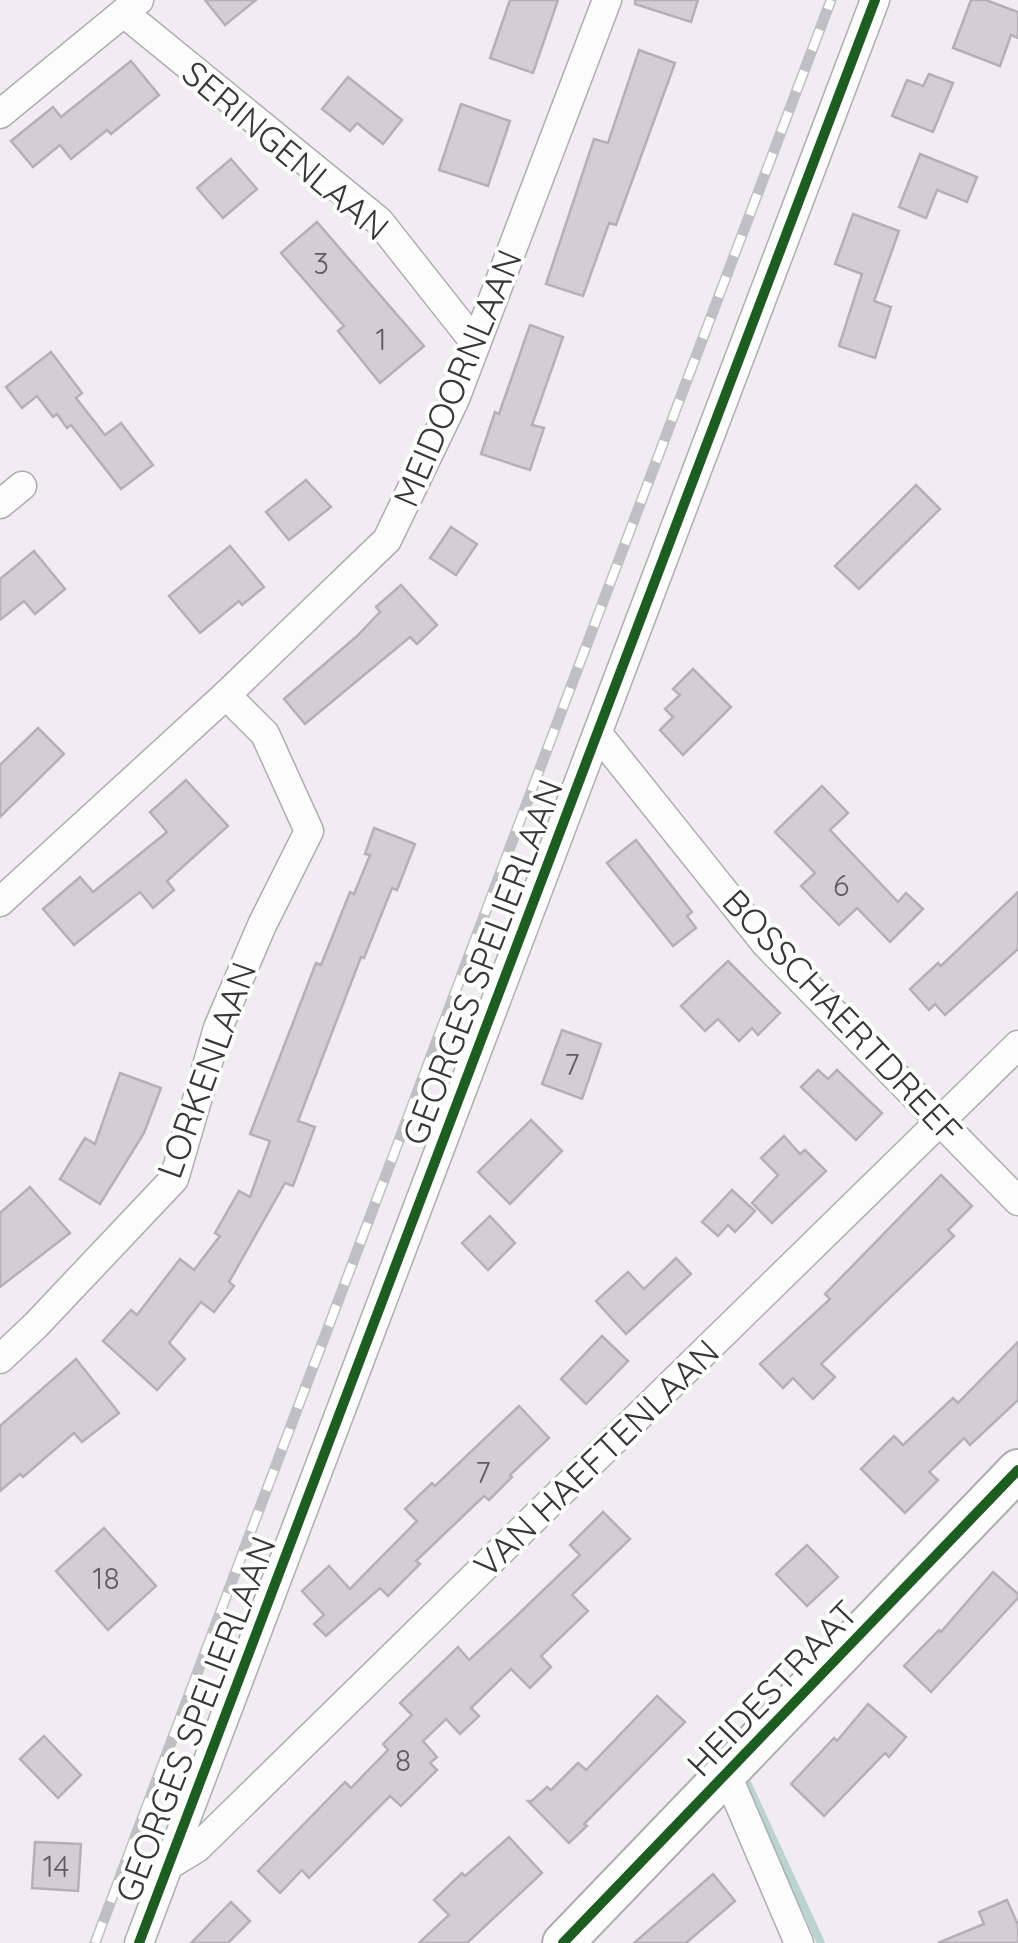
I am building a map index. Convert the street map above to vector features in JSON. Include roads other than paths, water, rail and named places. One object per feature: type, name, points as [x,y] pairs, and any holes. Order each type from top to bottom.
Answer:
[{"type":"street","name":"MEIDOORNLAAN","points":[[0,902],[226,695],[386,540],[456,398],[607,0]]},
{"type":"street","name":"GEORGES SPELIERLAAN","points":[[139,1943],[875,0]]},
{"type":"street","name":"SERINGENLAAN","points":[[132,6],[378,220],[476,344]]},
{"type":"street","points":[[0,114],[132,6]]},
{"type":"street","name":"LORKENLAAN","points":[[0,1358],[174,1179],[218,1028],[308,831],[266,734],[226,695]]},
{"type":"street","name":"BOSSCHAERTDREEF","points":[[598,734],[766,944],[1018,1201]]},
{"type":"street","name":"VAN HAEFTENLAAN","points":[[168,1865],[197,1848],[1018,1045]]},
{"type":"street","name":"HEIDESTRAAT","points":[[563,1943],[1018,1470]]},
{"type":"street","points":[[727,1775],[799,1943]]},
{"type":"waterway","points":[[744,1776],[821,1943]]},
{"type":"railway","points":[[95,1943],[831,0]]}]
